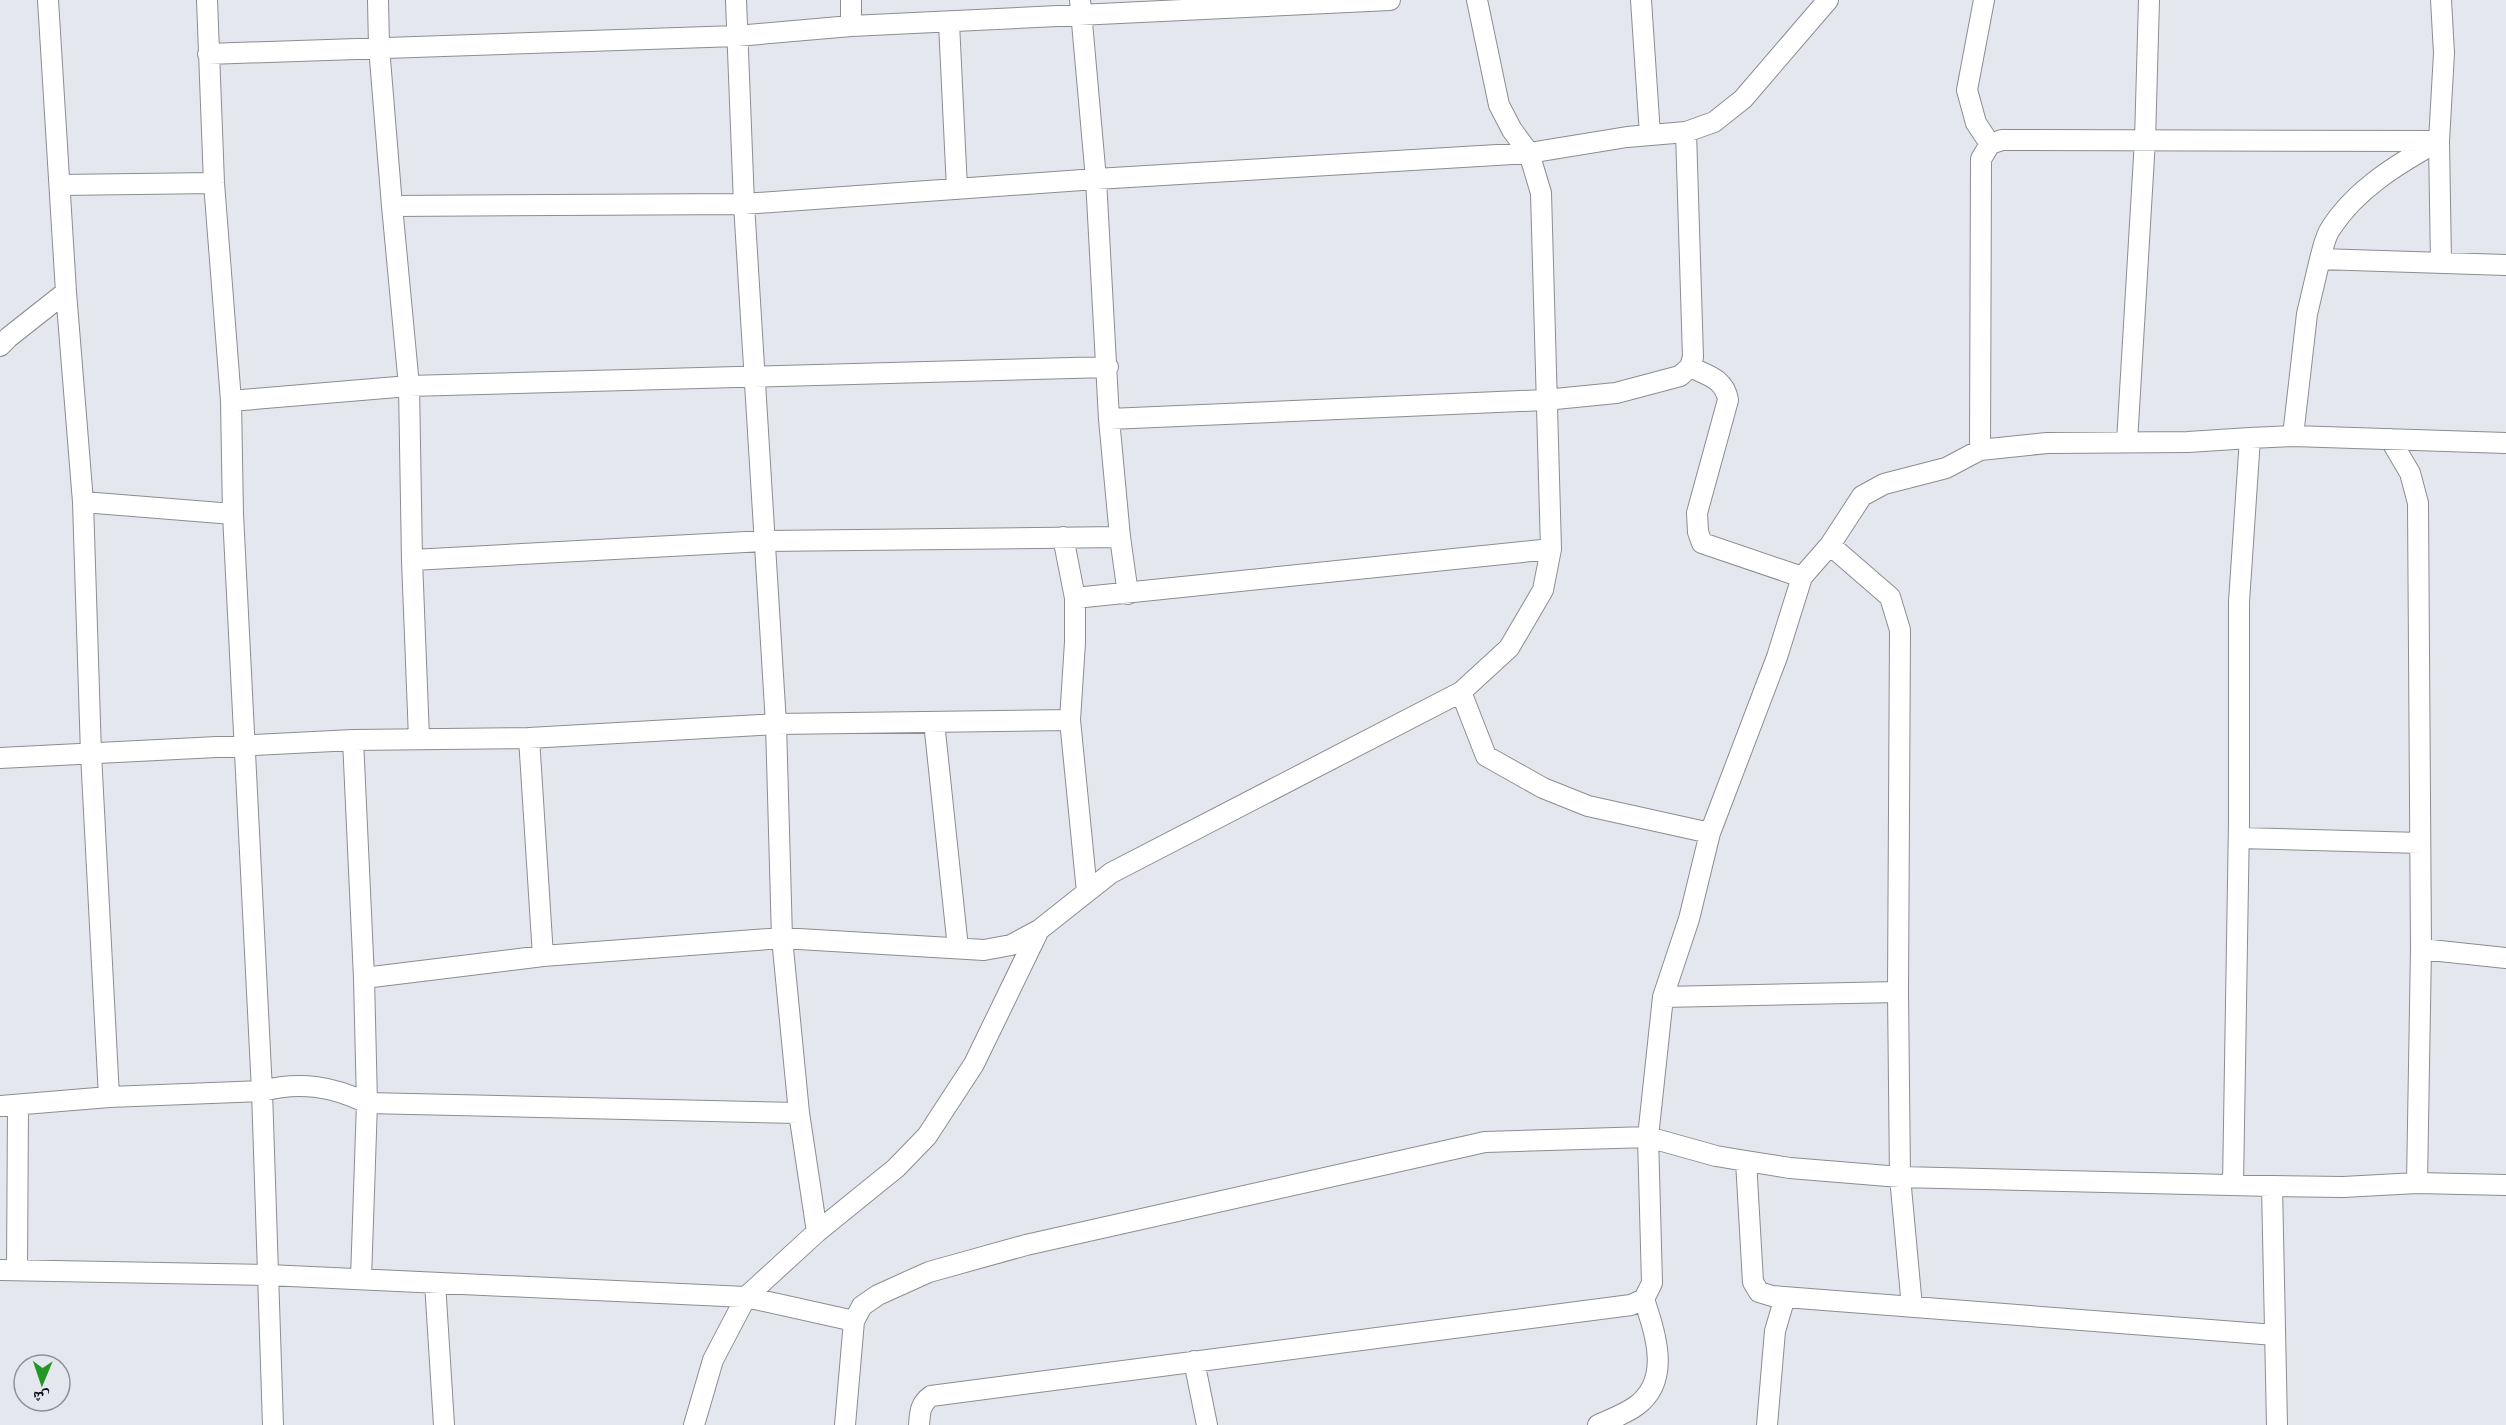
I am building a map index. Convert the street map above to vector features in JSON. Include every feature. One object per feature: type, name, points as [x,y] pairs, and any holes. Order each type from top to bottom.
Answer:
[{"type":"street","points":[[48,0],[66,292],[83,502],[92,754],[109,1097]]},
{"type":"street","points":[[207,0],[214,183],[231,402],[233,514],[262,1091],[273,1425]]},
{"type":"street","points":[[378,0],[379,47],[409,386],[412,560],[419,738]]},
{"type":"street","points":[[736,0],[744,204],[776,724],[782,938],[799,1113],[817,1232]]},
{"type":"street","points":[[851,0],[851,26]]},
{"type":"street","points":[[208,54],[737,36],[851,26],[949,23],[1080,8],[1390,0]]},
{"type":"street","points":[[364,978],[543,956],[782,938],[984,950],[1011,945],[1039,930],[1111,873],[1461,692],[1509,648],[1543,590],[1551,549],[1545,400],[1541,194],[1529,153],[1512,130],[1499,105],[1477,0]]},
{"type":"street","points":[[1641,0],[1650,135]]},
{"type":"street","points":[[392,207],[744,204],[1096,179],[1529,153],[1686,132],[1714,122],[1743,99],[1828,0]]},
{"type":"street","points":[[1984,0],[1967,90],[1976,123],[1990,144]]},
{"type":"street","points":[[2127,442],[2145,140],[2149,0]]},
{"type":"street","points":[[2440,0],[2444,52],[2439,141],[2441,263]]},
{"type":"street","points":[[1080,8],[1096,179],[1108,367],[1109,419],[1120,537],[1128,594]]},
{"type":"street","points":[[949,23],[957,189]]},
{"type":"street","points":[[1109,419],[1545,400],[1616,393],[1680,376],[1690,367],[1693,357],[1686,132]]},
{"type":"street","points":[[1980,450],[1981,159],[1990,144],[2002,140],[2439,141]]},
{"type":"street","points":[[2293,436],[2307,314],[2320,259],[2330,229],[2357,197],[2386,173],[2439,141]]},
{"type":"street","points":[[60,185],[214,183]]},
{"type":"street","points":[[2320,259],[2506,265]]},
{"type":"street","points":[[3,336],[66,292]]},
{"type":"street","points":[[231,402],[409,386],[1108,367]]},
{"type":"street","points":[[1690,367],[1721,382],[1727,390],[1728,400],[1697,513],[1698,532],[1702,543],[1802,577]]},
{"type":"street","points":[[919,1425],[920,1410],[931,1396],[1631,1305],[1644,1299],[1652,1283],[1648,1137],[1663,997],[1689,919],[1710,833],[1778,657],[1802,577],[1830,545],[1862,496],[1884,484],[1946,468],[1980,450],[2047,443],[2293,436],[2506,442]]},
{"type":"street","points":[[2233,1185],[2239,838],[2239,602],[2250,438]]},
{"type":"street","points":[[2390,439],[2410,473],[2418,502],[2421,950],[2417,1183]]},
{"type":"street","points":[[83,502],[233,514]]},
{"type":"street","points":[[1063,537],[1075,598],[1075,642],[1070,720],[1087,892]]},
{"type":"street","points":[[412,560],[765,541],[1120,537]]},
{"type":"street","points":[[1830,545],[1890,597],[1900,630],[1898,992],[1900,1177],[1912,1307]]},
{"type":"street","points":[[1075,598],[1551,549]]},
{"type":"street","points":[[1461,692],[1486,756],[1543,788],[1588,806],[1710,833]]},
{"type":"street","points":[[0,758],[353,740],[529,738],[776,724],[1070,720]]},
{"type":"street","points":[[934,722],[958,948]]},
{"type":"street","points":[[529,738],[543,956]]},
{"type":"street","points":[[353,740],[364,978],[367,1103],[361,1280]]},
{"type":"street","points":[[2239,838],[2420,843]]},
{"type":"street","points":[[694,1425],[713,1360],[746,1297],[817,1232],[896,1168],[927,1136],[974,1064],[1039,930]]},
{"type":"street","points":[[2421,950],[2506,958]]},
{"type":"street","points":[[1663,997],[1898,992]]},
{"type":"street","points":[[799,1113],[367,1103],[344,1092],[309,1085],[281,1086],[262,1091],[109,1097],[9,1106],[9,1270],[268,1275],[746,1297],[854,1321]]},
{"type":"street","points":[[845,1425],[854,1321],[862,1306],[878,1295],[929,1272],[1026,1245],[1485,1142],[1648,1137],[1716,1156],[1746,1161],[1900,1177],[2343,1187],[2417,1183],[2506,1185]]},
{"type":"street","points":[[1746,1161],[1753,1282],[1759,1292],[1772,1296],[2275,1335]]},
{"type":"street","points":[[2272,1186],[2277,1425]]},
{"type":"street","points":[[435,1283],[444,1425]]},
{"type":"street","points":[[1767,1425],[1775,1331],[1785,1297]]},
{"type":"street","points":[[1598,1425],[1635,1407],[1648,1394],[1656,1378],[1658,1351],[1644,1299]]},
{"type":"street","points":[[1194,1361],[1207,1425]]}]
